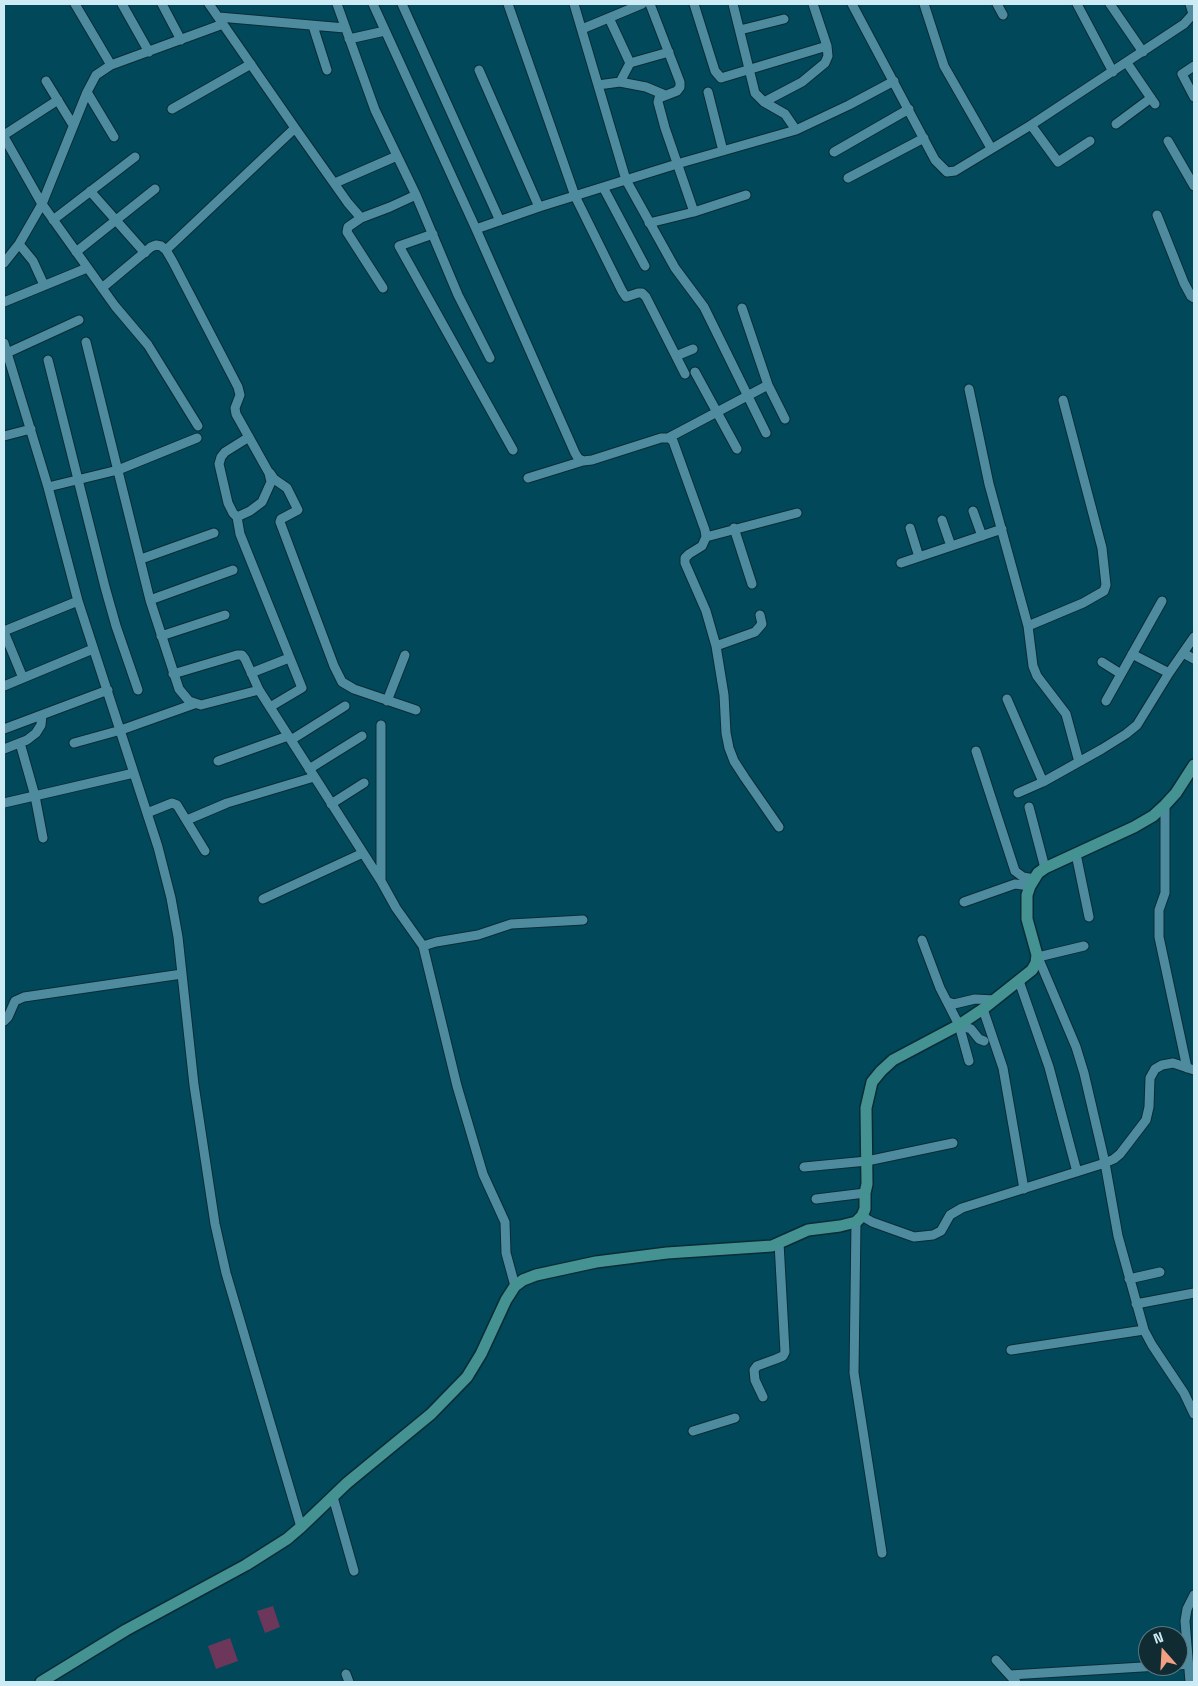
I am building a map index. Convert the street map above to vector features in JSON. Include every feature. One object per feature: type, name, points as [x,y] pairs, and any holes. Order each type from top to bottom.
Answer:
[{"type":"street","points":[[75,4],[111,65]]},
{"type":"street","points":[[122,4],[149,52]]},
{"type":"street","points":[[162,4],[181,40]]},
{"type":"street","points":[[209,4],[295,128],[336,183],[348,203],[361,218]]},
{"type":"street","points":[[337,4],[375,110],[416,194],[458,295],[490,358]]},
{"type":"street","points":[[373,4],[476,229],[575,453],[578,458],[584,461]]},
{"type":"street","points":[[402,4],[500,221]]},
{"type":"street","points":[[508,4],[575,196],[622,291],[626,297],[638,293],[642,293],[646,297],[685,374]]},
{"type":"street","points":[[574,4],[626,180],[675,268],[704,307],[766,432]]},
{"type":"street","points":[[582,29],[642,4]]},
{"type":"street","points":[[650,4],[680,82],[680,87],[677,91],[659,98],[658,102],[694,212]]},
{"type":"street","points":[[694,4],[718,76],[721,78],[827,46]]},
{"type":"street","points":[[733,4],[755,93],[764,102],[785,114],[796,130]]},
{"type":"street","points":[[764,102],[802,82],[825,62],[828,56],[827,46],[813,4]]},
{"type":"street","points":[[852,4],[935,160],[947,172],[955,171],[1031,125],[1143,52],[1190,18],[1193,14],[1190,4]]},
{"type":"street","points":[[924,4],[944,66],[991,148]]},
{"type":"street","points":[[997,4],[1003,15]]},
{"type":"street","points":[[1077,4],[1113,72]]},
{"type":"street","points":[[1110,4],[1143,52]]},
{"type":"street","points":[[609,18],[630,63]]},
{"type":"street","points":[[740,30],[784,19]]},
{"type":"street","points":[[4,263],[19,244],[42,204],[87,92],[96,76],[111,65],[181,40],[221,20],[345,28]]},
{"type":"street","points":[[313,26],[327,70]]},
{"type":"street","points":[[349,39],[385,31]]},
{"type":"street","points":[[620,82],[630,63],[669,52]]},
{"type":"street","points":[[1116,124],[1153,101],[1126,63]]},
{"type":"street","points":[[172,109],[251,64]]},
{"type":"street","points":[[1194,66],[1182,74],[1194,97]]},
{"type":"street","points":[[479,70],[540,207]]},
{"type":"street","points":[[46,81],[73,125]]},
{"type":"street","points":[[476,229],[677,164],[796,130],[894,81]]},
{"type":"street","points":[[598,85],[620,82],[646,87],[665,95]]},
{"type":"street","points":[[87,92],[114,137]]},
{"type":"street","points":[[708,92],[723,151]]},
{"type":"street","points":[[58,100],[4,136],[42,204],[115,306],[148,345],[198,426]]},
{"type":"street","points":[[834,152],[909,109]]},
{"type":"street","points":[[1031,125],[1058,162],[1090,141]]},
{"type":"street","points":[[166,250],[211,210],[295,128]]},
{"type":"street","points":[[848,178],[924,138]]},
{"type":"street","points":[[1168,140],[1194,186]]},
{"type":"street","points":[[336,183],[398,156]]},
{"type":"street","points":[[53,220],[135,157]]},
{"type":"street","points":[[603,187],[645,266]]},
{"type":"street","points":[[76,252],[155,189]]},
{"type":"street","points":[[90,191],[145,252]]},
{"type":"street","points":[[383,288],[347,232],[348,227],[361,218],[390,207],[416,194]]},
{"type":"street","points":[[649,223],[694,212],[746,195]]},
{"type":"street","points":[[1157,215],[1184,283],[1194,298]]},
{"type":"street","points":[[433,234],[399,246],[512,450]]},
{"type":"street","points":[[19,244],[33,261],[44,285]]},
{"type":"street","points":[[102,288],[156,245],[166,250],[238,388],[240,395],[235,408],[236,414],[269,473],[287,488],[298,510],[281,518],[280,522],[338,674],[347,686],[416,710]]},
{"type":"street","points":[[4,302],[87,268]]},
{"type":"street","points":[[742,308],[768,385],[784,420]]},
{"type":"street","points":[[7,353],[79,320]]},
{"type":"street","points":[[86,342],[150,600],[173,674],[182,695],[194,704]]},
{"type":"street","points":[[4,343],[48,487],[78,601],[121,730],[172,898],[194,1085],[214,1224],[226,1273],[301,1527]]},
{"type":"street","points":[[676,356],[693,349]]},
{"type":"street","points":[[48,360],[114,618],[138,690]]},
{"type":"street","points":[[695,372],[737,449]]},
{"type":"street","points":[[528,478],[668,438],[768,385]]},
{"type":"street","points":[[969,389],[989,484],[1028,626],[1033,666],[1037,676],[1066,714],[1078,762]]},
{"type":"street","points":[[1028,626],[1083,604],[1104,591],[1106,585],[1102,548],[1063,400]]},
{"type":"street","points":[[4,436],[31,429]]},
{"type":"street","points":[[249,437],[225,452],[221,457],[220,464],[228,503],[237,517],[240,534],[302,688],[270,707]]},
{"type":"street","points":[[48,487],[118,470],[197,438]]},
{"type":"street","points":[[668,438],[673,441],[706,537],[702,546],[685,558],[685,563],[706,611],[716,646],[724,695],[726,733],[729,748],[734,761],[779,827]]},
{"type":"street","points":[[237,517],[250,511],[262,502],[271,482],[269,473]]},
{"type":"street","points":[[973,511],[982,536]]},
{"type":"street","points":[[706,537],[734,528],[797,513]]},
{"type":"street","points":[[942,520],[951,546]]},
{"type":"street","points":[[734,528],[752,584]]},
{"type":"street","points":[[910,528],[920,557]]},
{"type":"street","points":[[902,563],[1002,529]]},
{"type":"street","points":[[141,559],[214,533]]},
{"type":"street","points":[[150,600],[232,570]]},
{"type":"street","points":[[23,678],[4,632],[78,601]]},
{"type":"street","points":[[1106,701],[1162,601]]},
{"type":"street","points":[[161,636],[225,615]]},
{"type":"street","points":[[716,646],[755,632],[762,624],[760,615]]},
{"type":"street","points":[[1018,793],[1043,782],[1117,740],[1137,725],[1194,637]]},
{"type":"street","points":[[4,686],[93,649]]},
{"type":"street","points":[[1183,653],[1194,659]]},
{"type":"street","points":[[1132,654],[1169,673]]},
{"type":"street","points":[[173,674],[237,655],[242,655],[245,658],[259,690],[381,881],[396,908],[423,946],[457,1086],[483,1174],[505,1222],[506,1253],[516,1286]]},
{"type":"street","points":[[387,701],[405,655]]},
{"type":"street","points":[[251,673],[289,658]]},
{"type":"street","points":[[1102,662],[1121,674]]},
{"type":"street","points":[[4,729],[108,690]]},
{"type":"street","points":[[74,743],[121,730],[194,704],[201,705],[259,690]]},
{"type":"street","points":[[1007,699],[1043,782]]},
{"type":"street","points":[[218,761],[289,738],[345,706]]},
{"type":"street","points":[[4,749],[20,743],[36,733],[41,724],[42,715]]},
{"type":"street","points":[[381,725],[381,881]]},
{"type":"street","points":[[187,820],[227,803],[311,773],[362,736]]},
{"type":"street","points":[[20,743],[35,796],[43,838]]},
{"type":"street","points":[[976,751],[1015,871],[1032,882]]},
{"type":"street","points":[[1194,765],[1165,805],[1153,816],[1134,827],[1044,868],[1032,882],[1028,895],[1027,919],[1038,956],[1076,1047],[1092,1106],[1118,1236],[1144,1330],[1184,1392],[1194,1414]]},
{"type":"street","points":[[4,803],[134,772]]},
{"type":"street","points":[[331,804],[364,783]]},
{"type":"street","points":[[147,813],[172,804],[177,805],[205,851]]},
{"type":"street","points":[[1165,805],[1165,892],[1159,910],[1159,937],[1190,1069]]},
{"type":"street","points":[[1029,807],[1044,868]]},
{"type":"street","points":[[263,899],[363,853]]},
{"type":"street","points":[[1076,854],[1089,917]]},
{"type":"street","points":[[964,902],[1015,884],[1032,882]]},
{"type":"street","points":[[423,946],[478,935],[511,924],[583,920]]},
{"type":"street","points":[[922,940],[936,978],[959,1025],[969,1061]]},
{"type":"street","points":[[1038,956],[1084,946]]},
{"type":"street","points":[[882,1553],[854,1373],[859,1219],[865,1209],[864,1193],[867,1184],[866,1108],[872,1082],[893,1060],[959,1025],[1019,982],[1032,970],[1038,956]]},
{"type":"street","points":[[4,1021],[8,1017],[15,1001],[24,997],[182,974]]},
{"type":"street","points":[[1019,982],[1049,1067],[1077,1172]]},
{"type":"street","points":[[948,1002],[954,1004],[975,999],[994,1000]]},
{"type":"street","points":[[983,1009],[1003,1068],[1024,1189]]},
{"type":"street","points":[[959,1025],[971,1029],[979,1039],[984,1041]]},
{"type":"street","points":[[41,1682],[126,1630],[246,1565],[287,1539],[347,1482],[432,1414],[467,1377],[481,1354],[500,1311],[516,1286],[536,1275],[596,1262],[667,1253],[772,1246],[808,1230],[840,1226],[859,1219],[914,1237],[933,1235],[941,1231],[950,1215],[955,1211],[1104,1163],[1120,1154],[1146,1120],[1149,1107],[1150,1078],[1155,1069],[1162,1065],[1173,1063],[1190,1069]]},
{"type":"street","points":[[804,1167],[867,1161],[953,1143]]},
{"type":"street","points":[[816,1199],[864,1193]]},
{"type":"street","points":[[763,1397],[755,1380],[754,1370],[757,1366],[783,1356],[785,1352],[779,1243]]},
{"type":"street","points":[[1129,1279],[1160,1272]]},
{"type":"street","points":[[1136,1304],[1194,1293]]},
{"type":"street","points":[[1011,1350],[1144,1330]]},
{"type":"street","points":[[692,1431],[735,1418]]},
{"type":"street","points":[[333,1497],[354,1571]]},
{"type":"street","points":[[1190,1682],[1184,1621],[1186,1609],[1194,1595]]},
{"type":"street","points":[[996,1660],[1013,1679],[1138,1668]]},
{"type":"shaded area","points":[[273,1606],[280,1627],[265,1633],[257,1611]]},
{"type":"shaded area","points":[[230,1638],[238,1661],[216,1669],[208,1646]]}]
